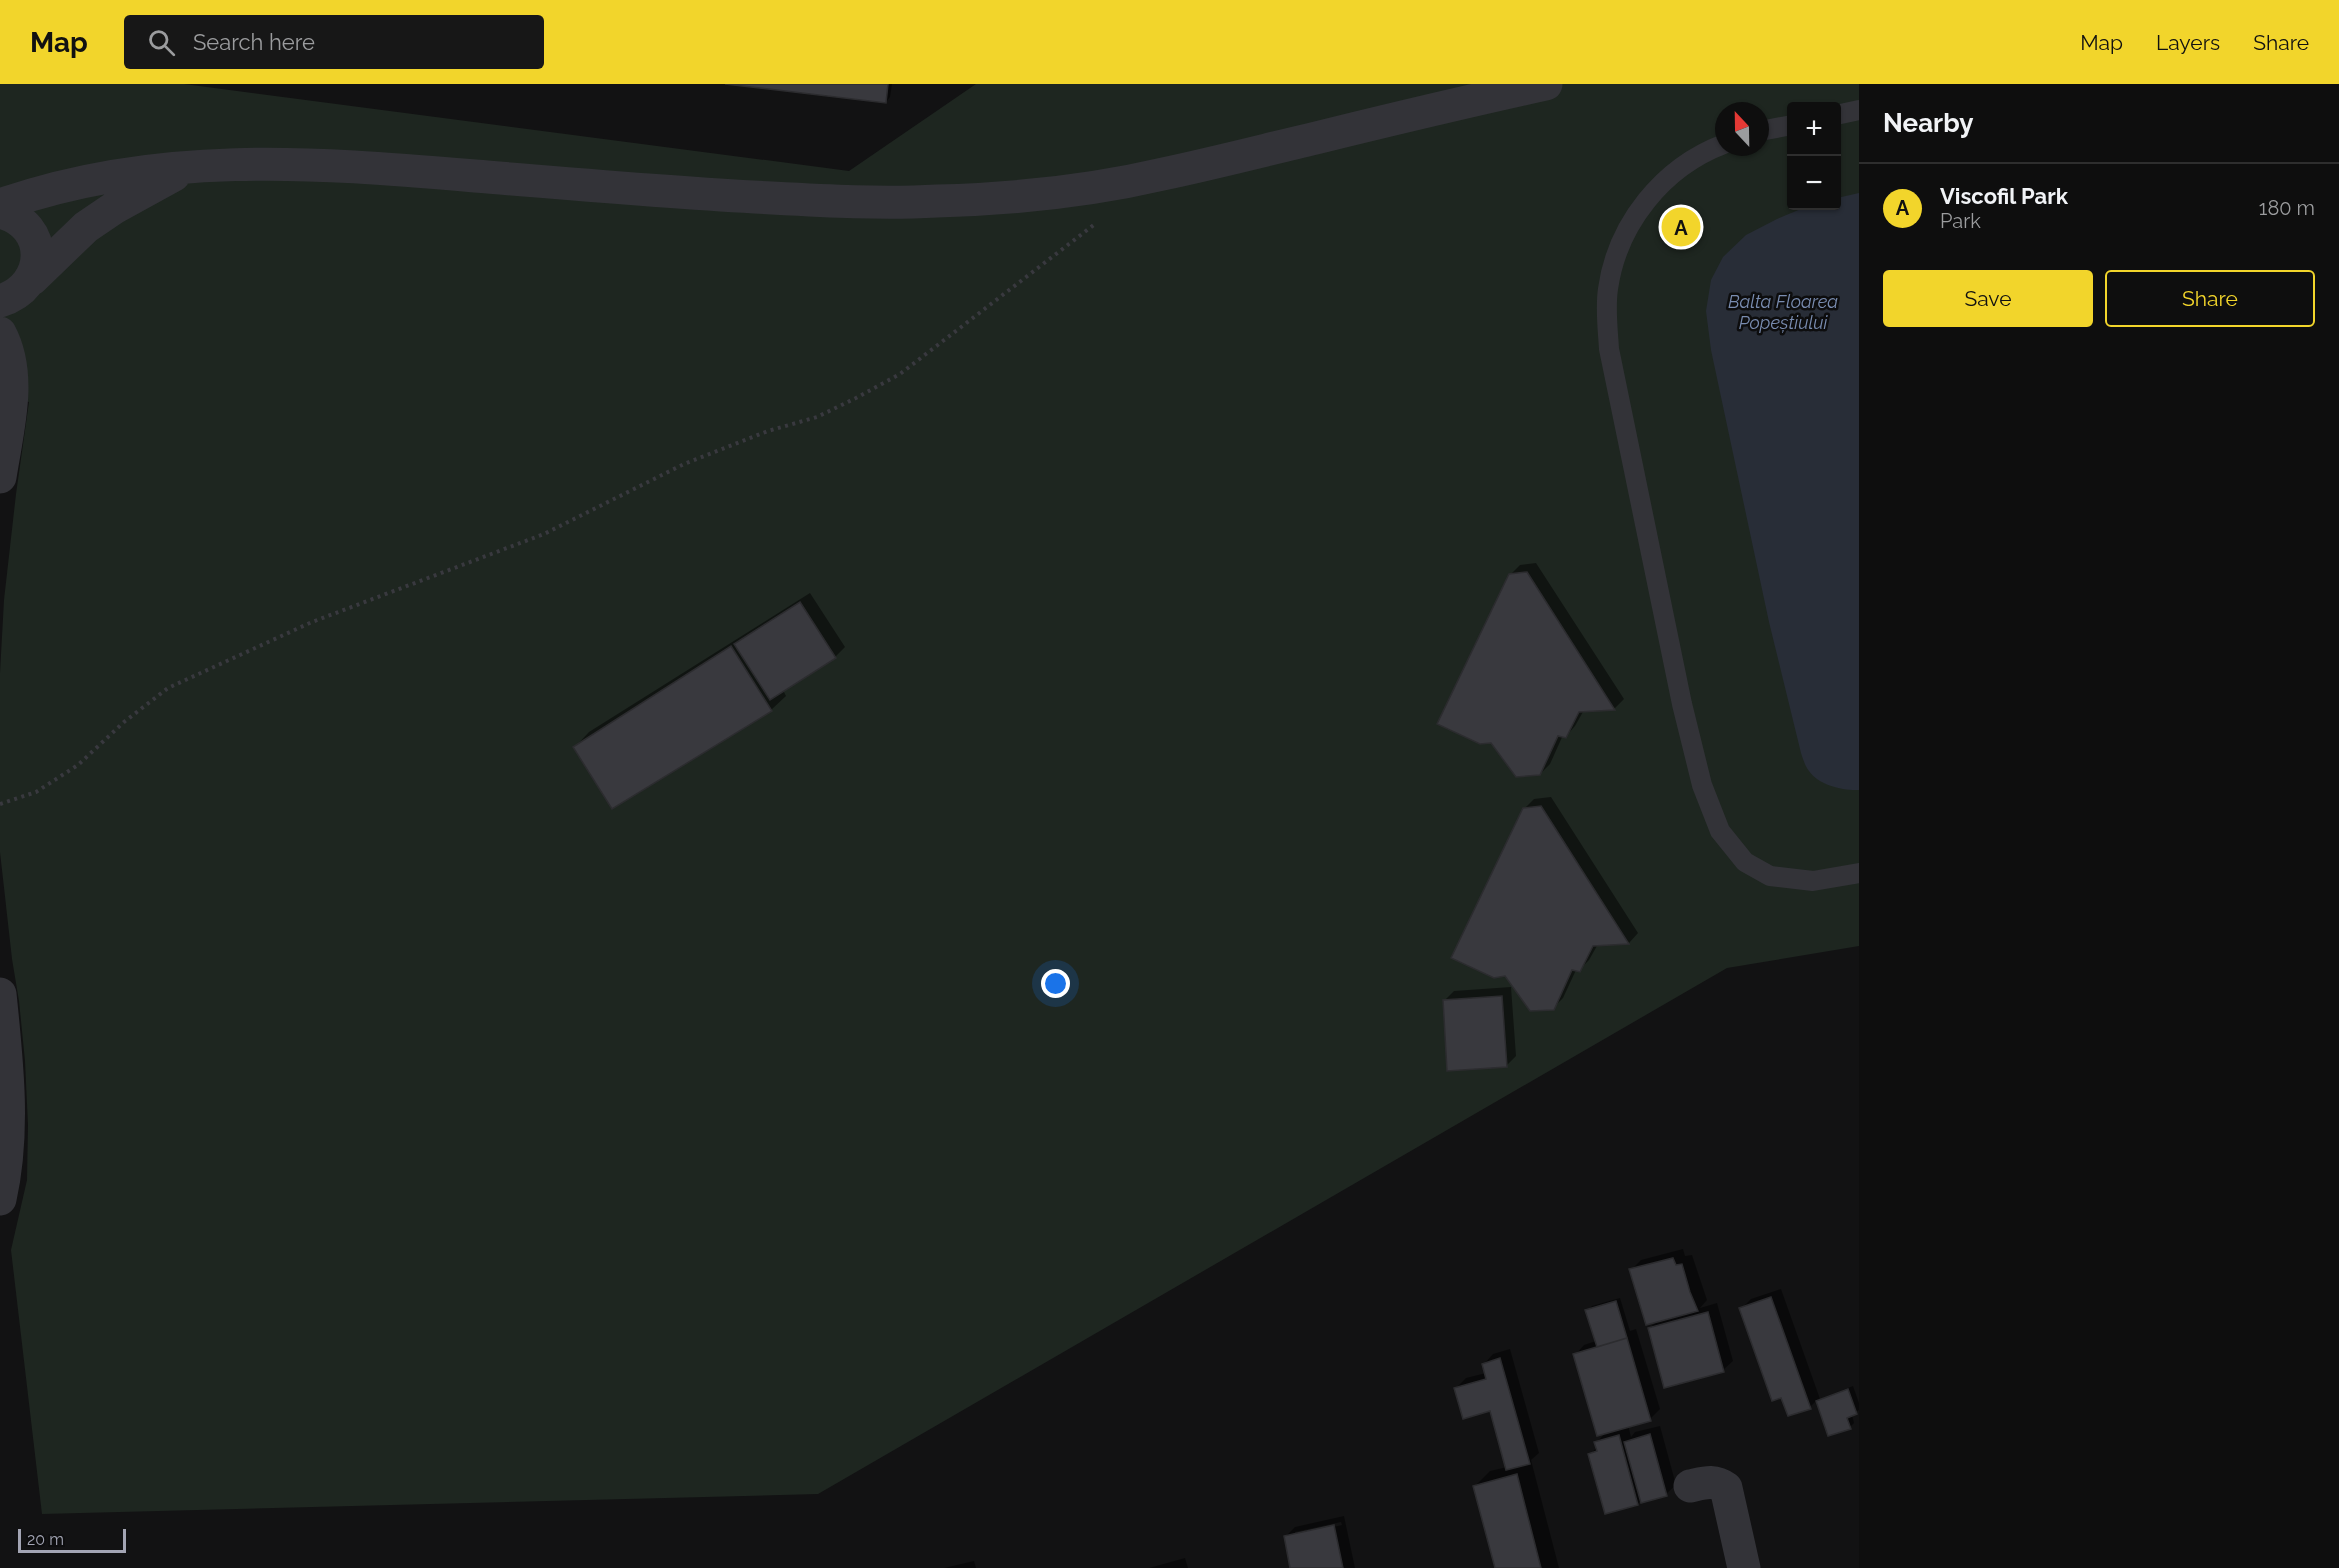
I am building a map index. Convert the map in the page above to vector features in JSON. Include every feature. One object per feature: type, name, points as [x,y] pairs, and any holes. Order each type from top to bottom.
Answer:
[{"type":"street","points":[[0,205],[45,190],[106,177],[189,168],[268,163],[848,202],[936,201],[1051,193],[1161,175],[1546,84]]},
{"type":"street","points":[[19,290],[86,227],[144,190],[189,168]]},
{"type":"street","points":[[0,212],[9,214],[22,223],[32,234],[37,249],[37,257],[19,290],[12,384],[0,477]]},
{"type":"street","points":[[0,333],[8,351],[12,384]]},
{"type":"street","points":[[0,994],[8,1133],[0,1200]]},
{"type":"street","points":[[1690,1486],[1718,1482],[1726,1488],[1744,1568]]},
{"type":"lane","points":[[1841,114],[1859,110]]},
{"type":"lane","points":[[1769,129],[1787,126]]},
{"type":"lane","points":[[1715,148],[1706,151],[1670,176],[1640,208],[1623,237],[1611,270],[1608,291],[1609,349],[1682,704],[1702,785],[1720,831],[1745,862],[1770,876],[1813,881],[1859,873]]},
{"type":"path","points":[[0,804],[36,792],[78,765],[124,722],[168,688],[312,622],[544,534],[684,464],[759,434],[818,417],[856,398],[900,374],[1104,218]]},
{"type":"shaded area","points":[[0,84],[184,84],[849,171],[976,84],[1859,84],[1859,946],[1727,968],[818,1494],[42,1514],[11,1250],[27,1180],[28,1125],[19,1001],[0,852],[0,673],[4,600],[29,402],[1,395]]},
{"type":"water","name":"Balta Floarea Popeștiului","points":[[1859,193],[1859,790],[1839,788],[1819,780],[1808,769],[1801,753],[1769,622],[1711,350],[1706,311],[1711,280],[1723,257],[1746,235],[1798,210],[1841,210],[1841,197]]},
{"type":"building","points":[[725,84],[888,84],[886,103]]},
{"type":"building","points":[[1527,572],[1615,710],[1579,712],[1566,738],[1558,736],[1540,775],[1516,777],[1491,743],[1480,744],[1437,724],[1509,574]]},
{"type":"building","points":[[800,602],[836,658],[770,700],[734,644]]},
{"type":"building","points":[[731,646],[772,711],[612,809],[573,747]]},
{"type":"building","points":[[1541,806],[1629,944],[1593,946],[1580,972],[1572,970],[1554,1010],[1530,1011],[1505,976],[1494,978],[1451,958],[1523,808]]},
{"type":"building","points":[[1502,996],[1507,1067],[1447,1071],[1443,1000]]},
{"type":"building","points":[[1673,1258],[1676,1265],[1682,1264],[1698,1311],[1646,1325],[1629,1269]]},
{"type":"building","points":[[1771,1297],[1811,1409],[1788,1416],[1781,1398],[1772,1401],[1739,1308]]},
{"type":"building","points":[[1616,1301],[1627,1338],[1597,1347],[1585,1310]]},
{"type":"building","points":[[1708,1312],[1724,1372],[1664,1388],[1648,1328]]},
{"type":"building","points":[[1627,1338],[1651,1421],[1597,1436],[1573,1354]]},
{"type":"building","points":[[1500,1358],[1530,1464],[1506,1470],[1490,1411],[1463,1419],[1454,1388],[1486,1379],[1482,1364]]},
{"type":"building","points":[[1848,1389],[1857,1414],[1847,1418],[1851,1429],[1828,1436],[1816,1401]]},
{"type":"building","points":[[1650,1434],[1667,1496],[1641,1503],[1624,1442]]},
{"type":"building","points":[[1619,1435],[1638,1505],[1605,1514],[1588,1454],[1597,1451],[1594,1442]]},
{"type":"building","points":[[1517,1474],[1541,1568],[1495,1568],[1473,1486]]},
{"type":"building","points":[[1334,1525],[1343,1568],[1290,1568],[1284,1536]]},
{"type":"place","name":"Viscofil Park","points":[[1681,227]]}]
